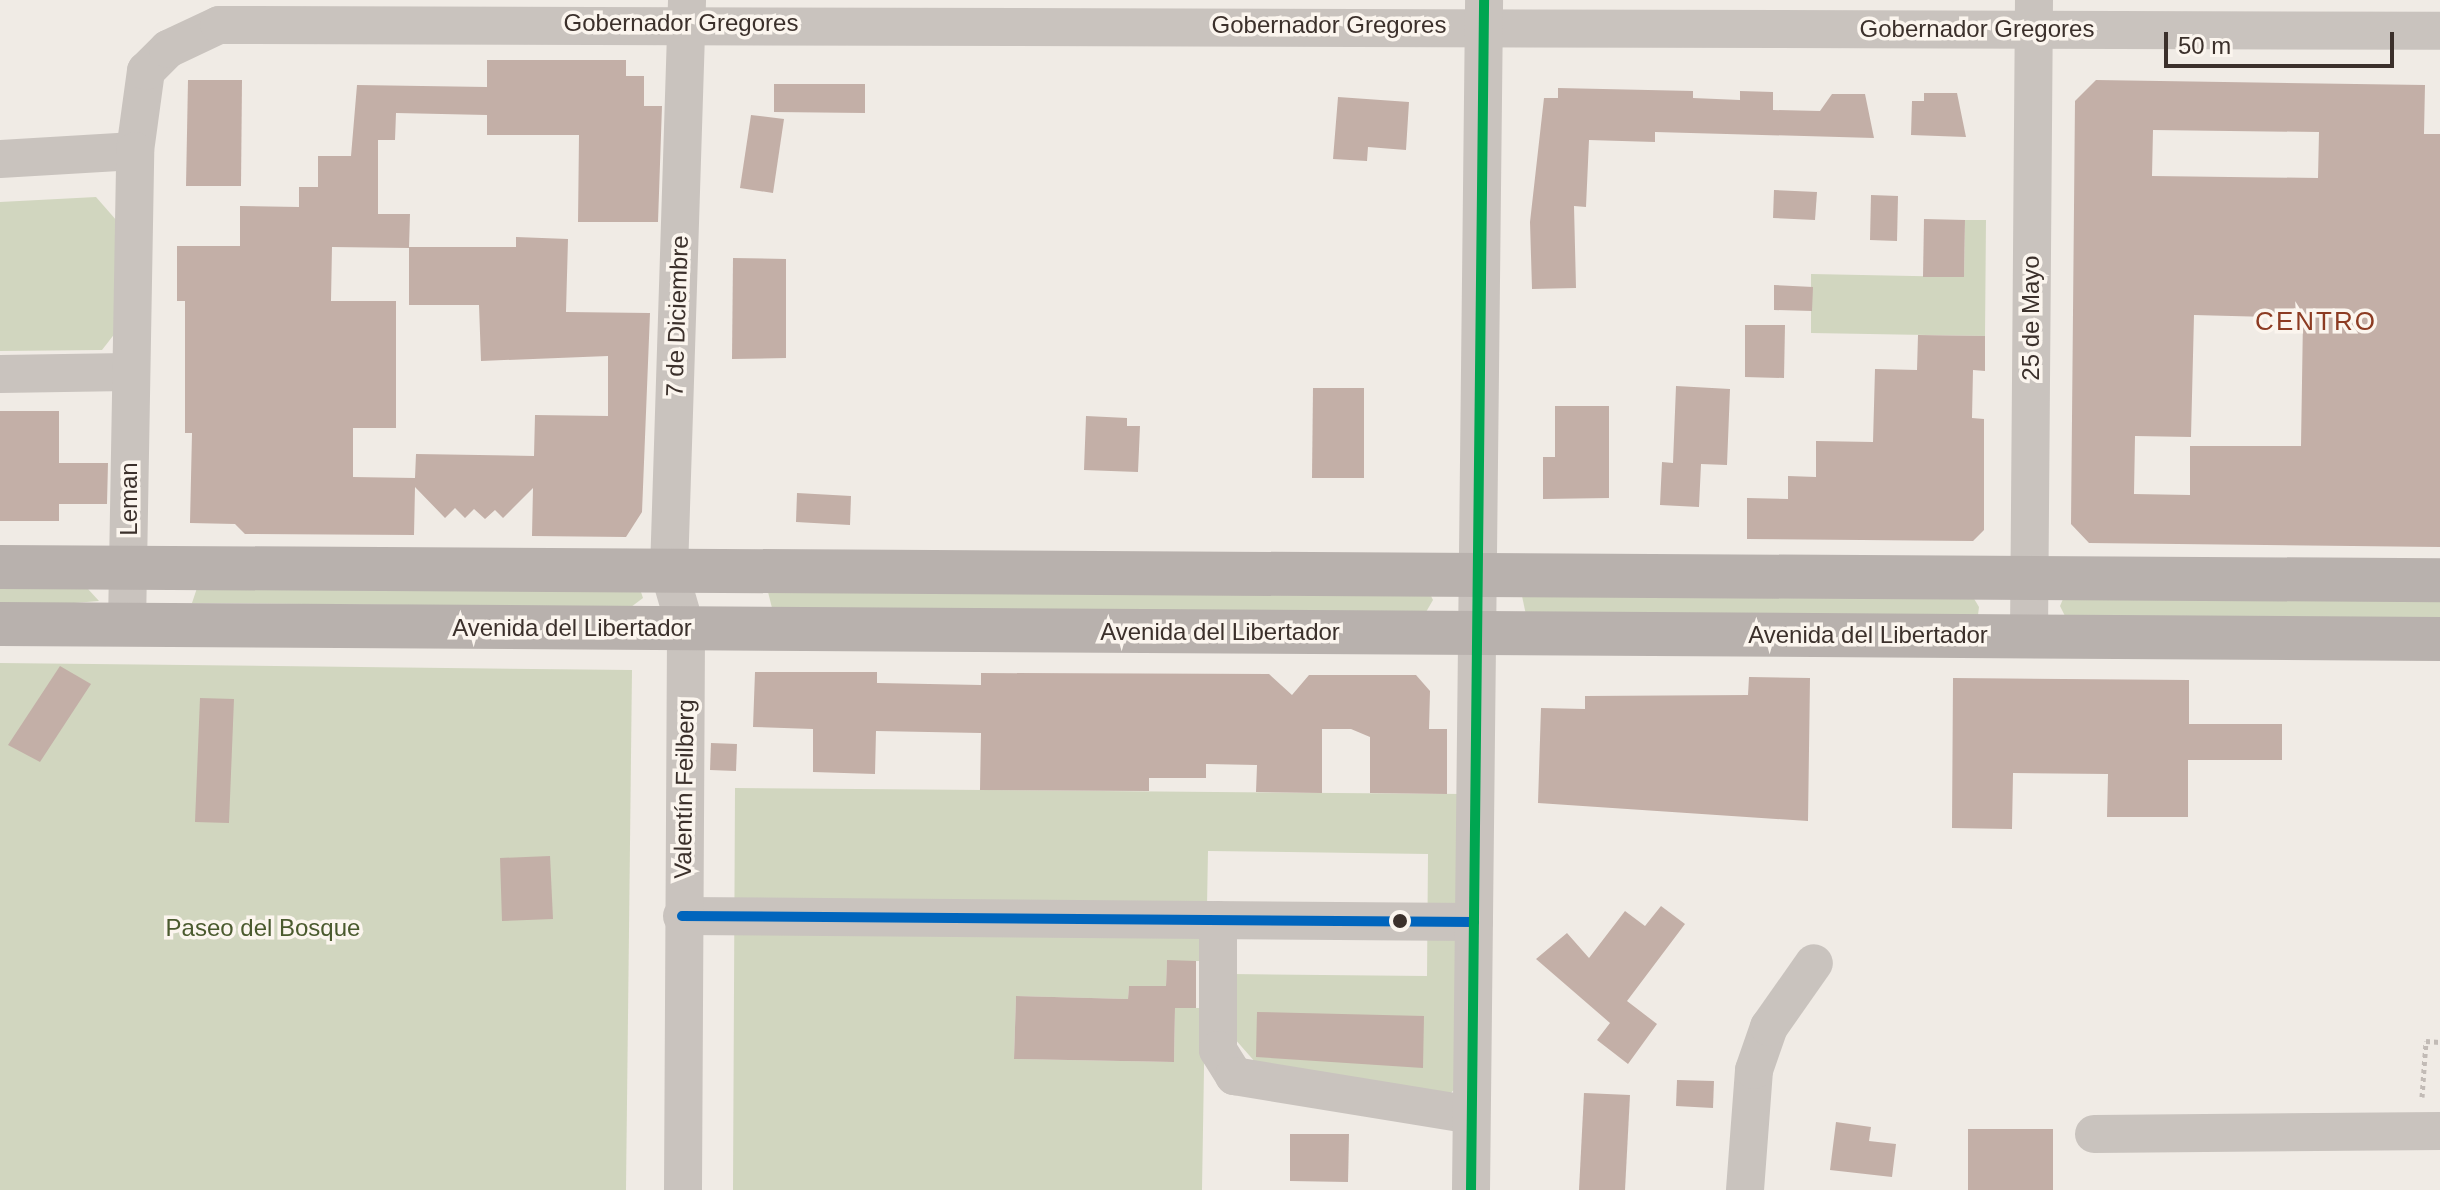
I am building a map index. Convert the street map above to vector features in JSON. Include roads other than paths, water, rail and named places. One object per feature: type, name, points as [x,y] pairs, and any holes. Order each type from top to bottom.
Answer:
[{"type":"main road","points":[[0,567],[2440,580]]},
{"type":"main road","name":"Avenida del Libertador","points":[[0,624],[2440,639]]},
{"type":"street","name":"Gobernador Gregores","points":[[219,25],[686,11],[2034,14],[2440,31]]},
{"type":"street","name":"7 de Diciembre","points":[[686,11],[669,571],[686,629]]},
{"type":"street","points":[[1471,1190],[1482,574],[1484,13]]},
{"type":"street","name":"25 de Mayo","points":[[2029,635],[2034,14]]},
{"type":"street","name":"Leman","points":[[127,625],[128,372],[135,151],[146,71],[168,49],[219,25]]},
{"type":"street","points":[[0,159],[135,151]]},
{"type":"street","points":[[0,374],[128,372]]},
{"type":"street","name":"Valentín Feilberg","points":[[683,1190],[682,916],[686,629]]},
{"type":"street","points":[[682,916],[1474,922]]},
{"type":"street","points":[[1218,920],[1218,1050],[1234,1076],[1471,1115]]},
{"type":"street","points":[[1745,1190],[1754,1070],[1769,1027],[1814,963]]},
{"type":"street","points":[[2094,1134],[2430,1131]]},
{"type":"district","name":"CENTRO","points":[[2316,322]]},
{"type":"park label","name":"Paseo del Bosque","points":[[263,928]]}]
